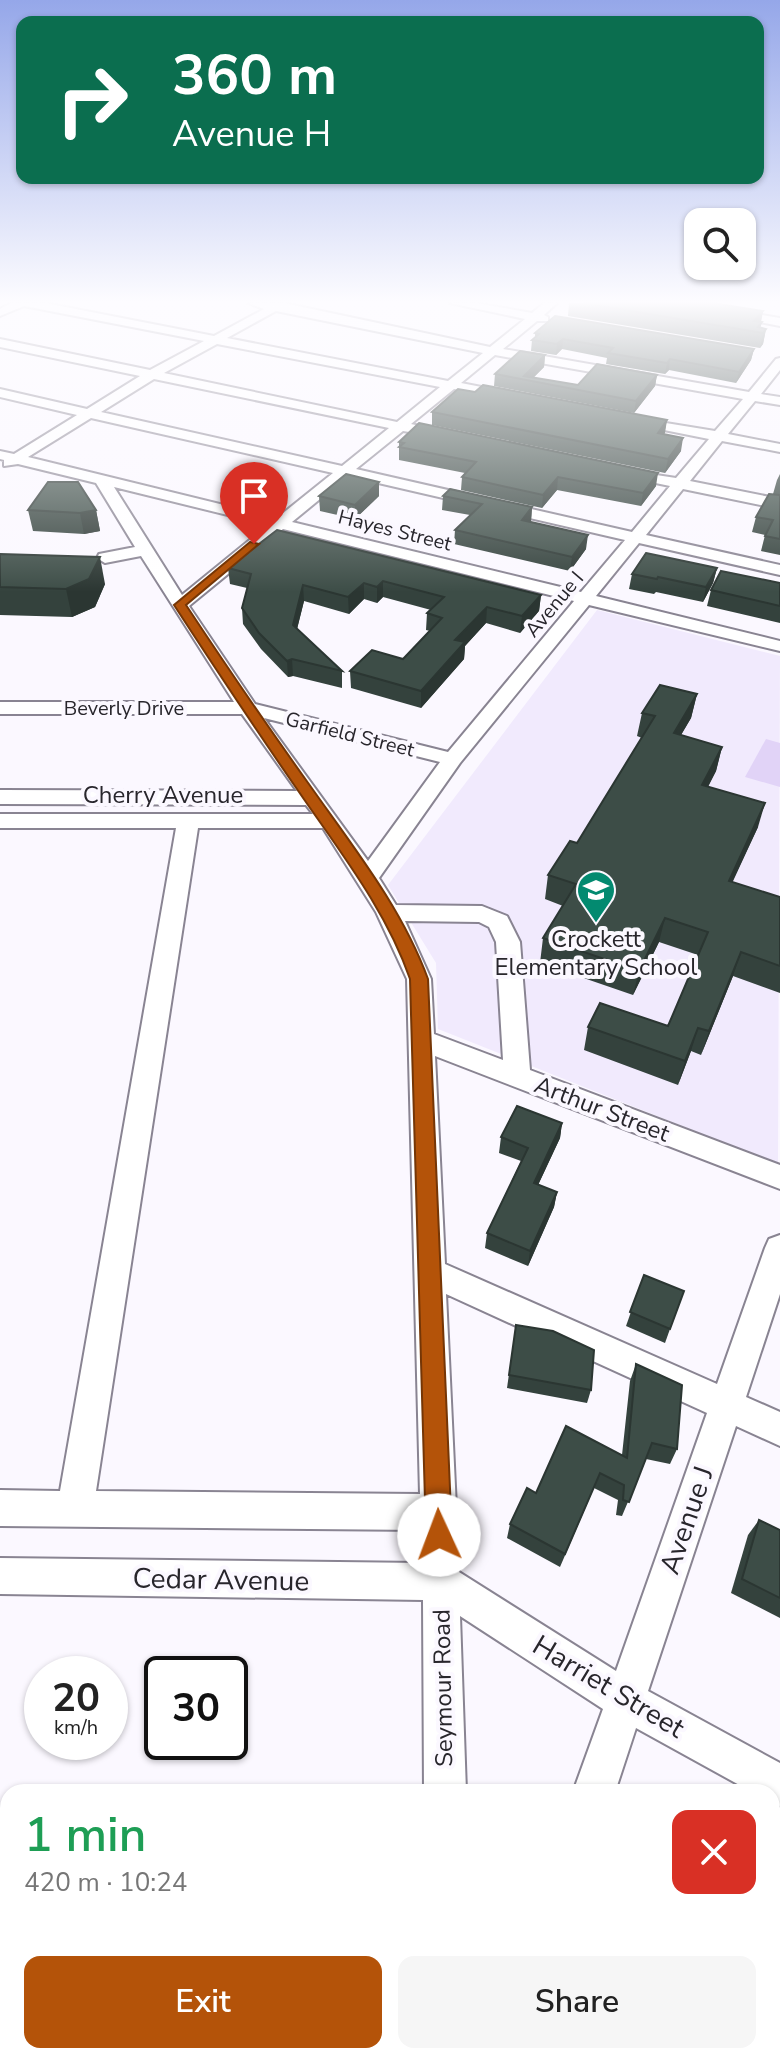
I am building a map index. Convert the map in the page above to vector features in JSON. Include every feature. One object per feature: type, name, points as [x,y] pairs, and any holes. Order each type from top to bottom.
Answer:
[{"type":"street","points":[[28,399],[780,570]]},
{"type":"street","points":[[0,468],[8,457],[111,399]]},
{"type":"street","points":[[268,399],[457,438]]},
{"type":"street","points":[[180,605],[431,399]]},
{"type":"street","name":"Avenue I","points":[[367,878],[453,759],[588,599],[749,399]]},
{"type":"street","points":[[615,416],[780,448]]},
{"type":"street","name":"Hayes Street","points":[[8,457],[780,646]]},
{"type":"street","points":[[605,468],[780,504]]},
{"type":"street","name":"Seymour Road","points":[[101,479],[248,708],[367,878],[405,940],[419,979],[424,1041],[445,1784]]},
{"type":"street","points":[[105,558],[146,550]]},
{"type":"street","name":"Beverly Drive","points":[[0,708],[248,708]]},
{"type":"street","name":"Garfield Street","points":[[248,708],[453,759]]},
{"type":"street","name":"Cherry Avenue","points":[[0,797],[318,809]]},
{"type":"street","name":"Cherry Avenue","points":[[0,821],[188,821],[318,809]]},
{"type":"street","points":[[75,1509],[188,821]]},
{"type":"street","points":[[388,913],[482,914],[499,922],[508,942],[517,1077]]},
{"type":"street","name":"Arthur Street","points":[[424,1041],[780,1177]]},
{"type":"street","name":"Avenue J","points":[[597,1784],[780,1248]]},
{"type":"street","points":[[430,1272],[780,1429]]},
{"type":"street","points":[[0,1508],[438,1512]]},
{"type":"street","name":"Cedar Avenue","points":[[0,1576],[441,1582]]},
{"type":"street","name":"Harriet Street","points":[[441,1582],[625,1700],[778,1784]]},
{"type":"shaded area","name":"Crockett Elementary School","points":[[597,610],[780,656],[778,1164],[438,1029],[436,963],[388,885]]},
{"type":"shaded area","points":[[766,739],[780,743],[780,787],[745,777]]},
{"type":"building","points":[[446,399],[558,399],[667,420],[658,433],[683,438],[668,459],[432,412]]},
{"type":"building","points":[[419,423],[658,473],[643,493],[558,477],[543,495],[462,477],[476,462],[399,447],[404,443],[399,442]]},
{"type":"building","points":[[346,474],[379,482],[355,505],[319,496]]},
{"type":"building","points":[[48,482],[78,482],[96,510],[80,513],[28,510]]},
{"type":"building","points":[[450,489],[532,507],[522,520],[588,535],[572,557],[455,530],[482,504],[443,496]]},
{"type":"building","points":[[769,494],[780,495],[780,539],[765,536],[773,520],[756,517]]},
{"type":"building","points":[[277,530],[541,595],[522,616],[487,607],[455,640],[465,642],[421,691],[350,671],[372,650],[403,659],[442,618],[427,613],[444,597],[383,581],[377,587],[364,583],[348,597],[303,585],[293,625],[342,671],[292,659],[287,661],[259,633],[242,608],[251,574],[228,568]]},
{"type":"building","points":[[646,553],[717,568],[706,587],[632,574]]},
{"type":"building","points":[[0,554],[100,557],[89,579],[66,589],[0,587]]},
{"type":"building","points":[[721,571],[780,583],[780,606],[711,590]]},
{"type":"building","points":[[660,685],[697,694],[674,733],[722,747],[702,785],[765,803],[729,881],[780,897],[780,966],[741,952],[709,1031],[698,1028],[685,1061],[588,1027],[600,1003],[668,1026],[708,932],[665,918],[639,971],[543,938],[576,884],[548,875],[570,841],[577,843],[655,716],[642,713]]},
{"type":"building","points":[[517,1106],[562,1123],[534,1183],[557,1192],[530,1251],[487,1233],[528,1148],[501,1137]]},
{"type":"building","points":[[644,1275],[684,1291],[670,1329],[630,1312]]},
{"type":"building","points":[[516,1325],[553,1331],[594,1350],[591,1390],[509,1375]]},
{"type":"building","points":[[636,1364],[682,1385],[677,1449],[652,1443],[629,1502],[623,1500],[624,1485],[600,1473],[565,1554],[510,1524],[527,1488],[536,1493],[566,1426],[627,1458]]},
{"type":"building","points":[[759,1520],[780,1530],[780,1598],[742,1579]]},
{"type":"place","name":"Crockett Elementary School","points":[[596,924]]},
{"type":"route","points":[[254,544],[180,605],[367,878],[405,940],[419,979],[424,1041],[439,1535]]}]
